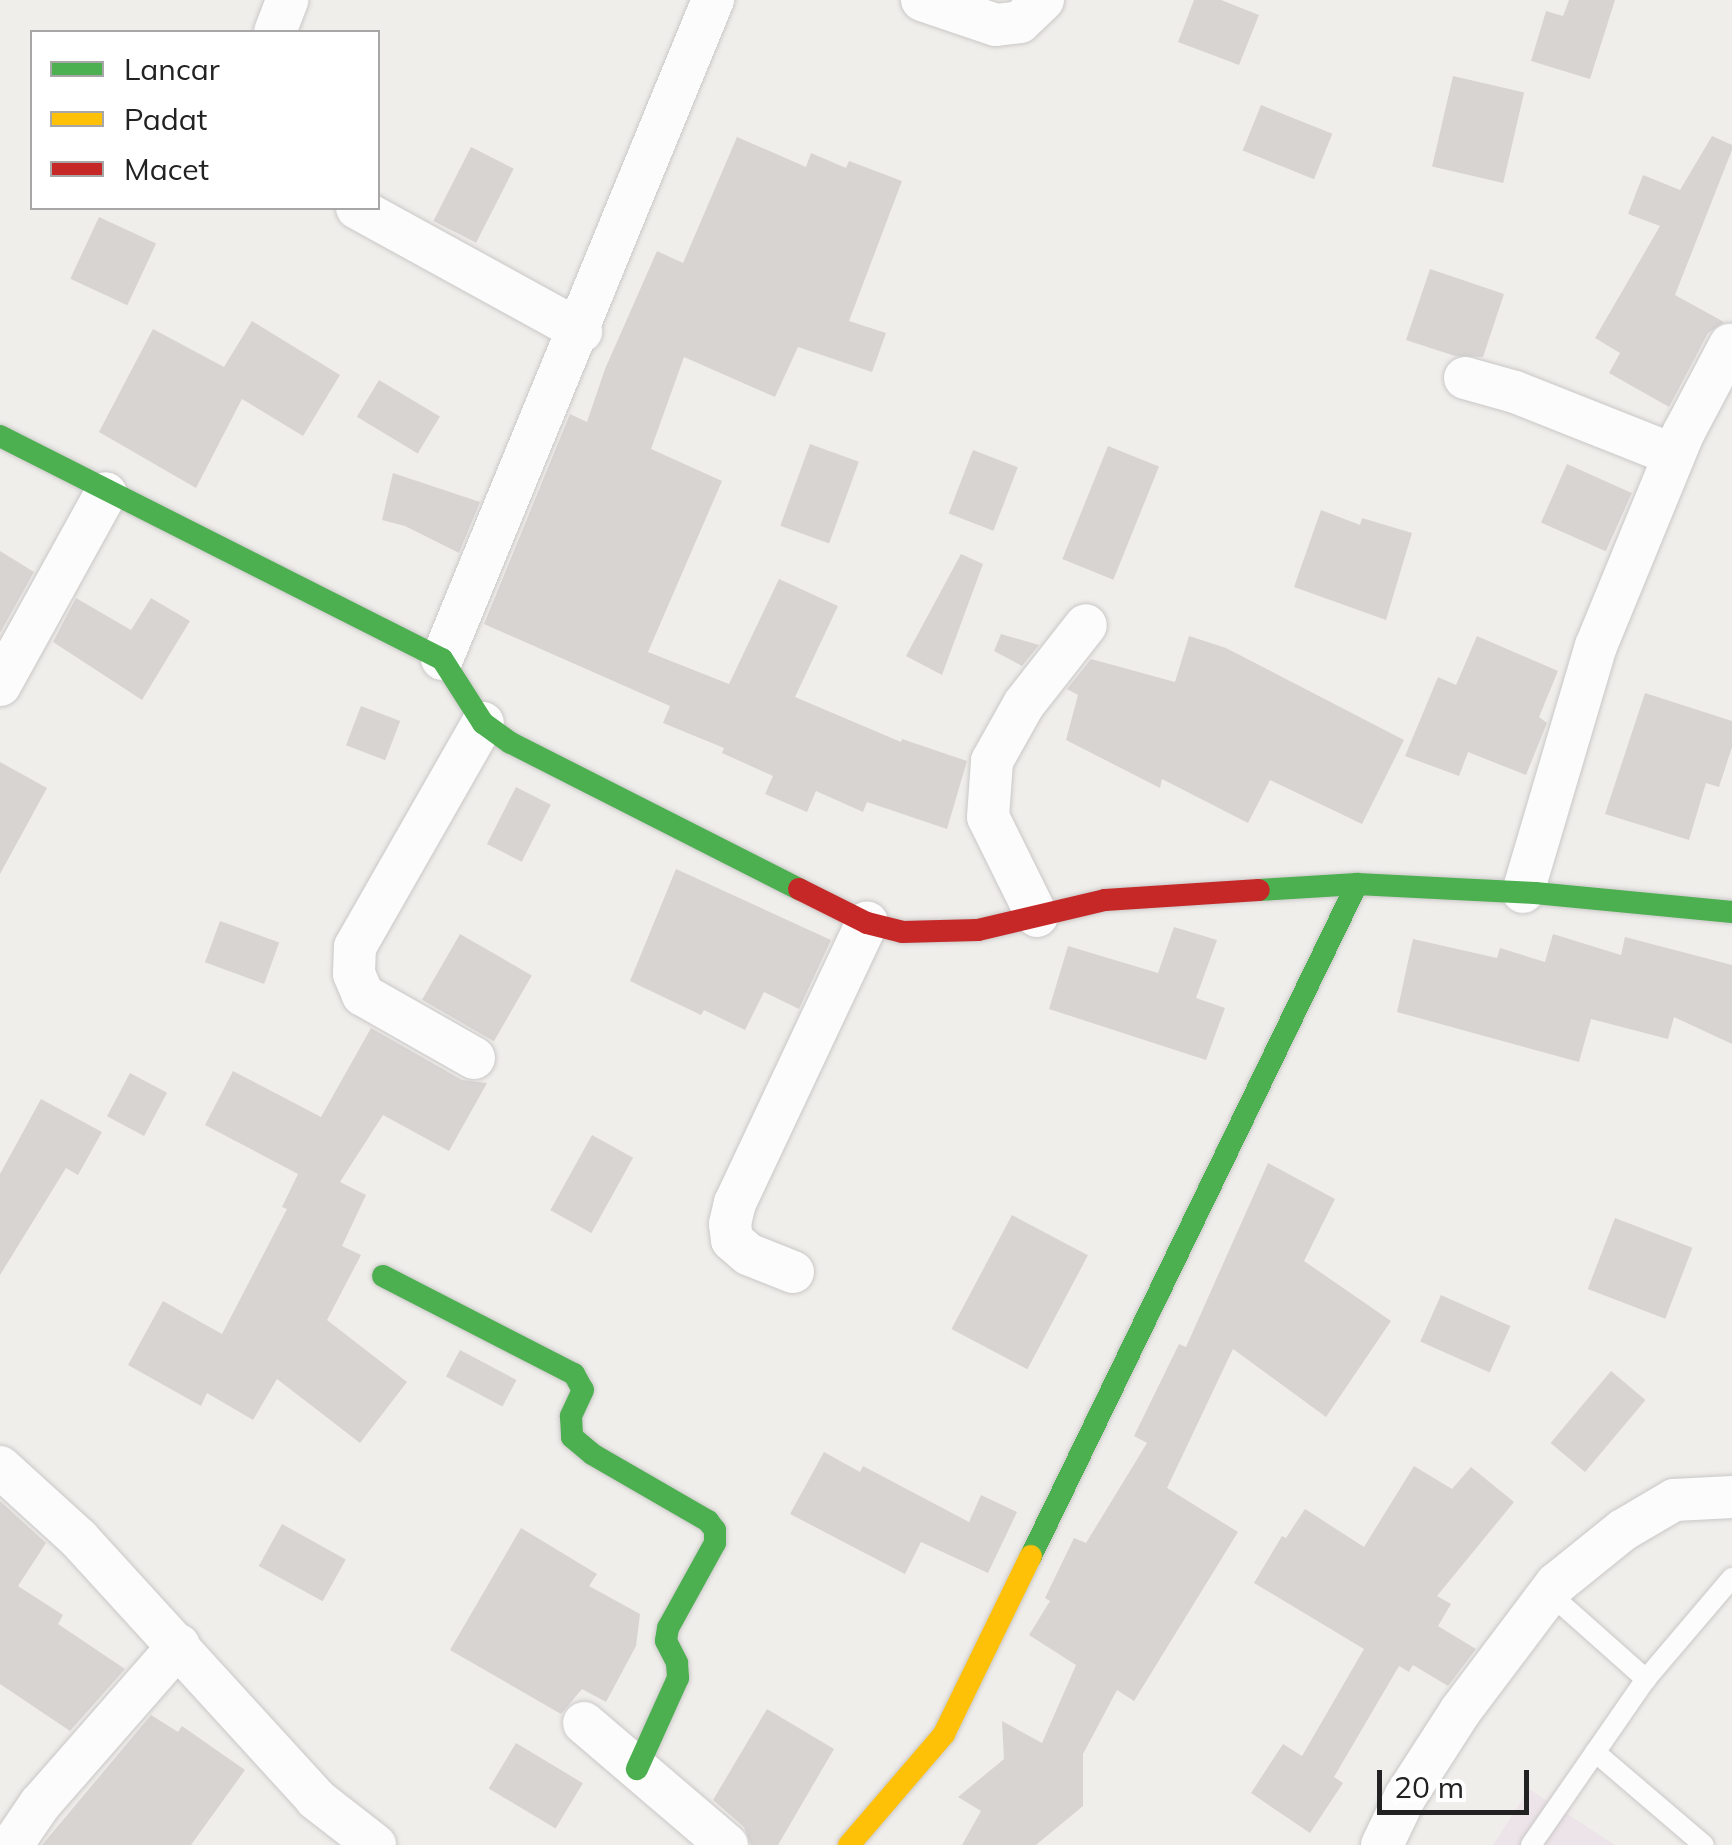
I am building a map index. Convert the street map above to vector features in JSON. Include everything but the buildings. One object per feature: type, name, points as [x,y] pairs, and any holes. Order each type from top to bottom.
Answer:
[{"type":"street","points":[[276,30],[287,0]]},
{"type":"street","points":[[442,659],[581,330],[713,0]]},
{"type":"street","points":[[922,0],[996,25],[1020,22],[1043,0]]},
{"type":"street","points":[[361,210],[581,330]]},
{"type":"street","points":[[1523,892],[1596,646],[1674,455],[1730,346]]},
{"type":"street","points":[[1465,378],[1515,392],[1674,455]]},
{"type":"street","points":[[0,436],[106,493],[442,659],[483,723],[534,756],[867,923],[902,932],[978,930],[1105,900],[1357,884],[1523,892],[1732,912]]},
{"type":"street","points":[[0,685],[106,493]]},
{"type":"street","points":[[1037,916],[988,817],[992,761],[1024,704],[1086,625]]},
{"type":"street","points":[[474,1058],[363,995],[354,960],[355,947],[483,723]]},
{"type":"street","points":[[849,1845],[944,1734],[1357,884]]},
{"type":"street","points":[[793,1272],[748,1254],[732,1240],[730,1224],[735,1203],[867,923]]},
{"type":"street","points":[[383,1276],[574,1374],[583,1390],[571,1416],[572,1436],[592,1454],[708,1521],[715,1530],[715,1543],[668,1628],[666,1641],[677,1663],[678,1678],[637,1769]]},
{"type":"street","points":[[0,1467],[79,1539],[316,1799],[375,1845]]},
{"type":"street","points":[[1382,1845],[1405,1797],[1462,1710],[1549,1593],[1624,1530],[1674,1500],[1732,1497]]},
{"type":"street","points":[[12,1845],[40,1804],[179,1645]]},
{"type":"street","points":[[584,1723],[727,1845]]},
{"type":"lane","points":[[1531,1845],[1646,1678],[1732,1578]]},
{"type":"lane","points":[[1549,1593],[1646,1678]]},
{"type":"lane","points":[[1595,1752],[1704,1845]]},
{"type":"shaded area","points":[[1529,1789],[1615,1845],[1493,1845]]},
{"type":"traffic: fast","points":[[0,436],[442,659],[483,723],[511,743],[799,889]]},
{"type":"traffic: fast","points":[[1259,890],[1357,884],[1535,893],[1732,912]]},
{"type":"traffic: fast","points":[[1031,1556],[1357,884]]},
{"type":"traffic: fast","points":[[383,1276],[574,1374],[583,1390],[571,1416],[572,1437],[592,1454],[708,1521],[715,1530],[715,1543],[668,1628],[666,1641],[677,1663],[678,1678],[637,1769]]},
{"type":"traffic: slow","points":[[849,1845],[944,1734],[1031,1556]]},
{"type":"traffic: jam","points":[[799,889],[867,923],[902,932],[978,930],[1105,900],[1259,890]]}]
